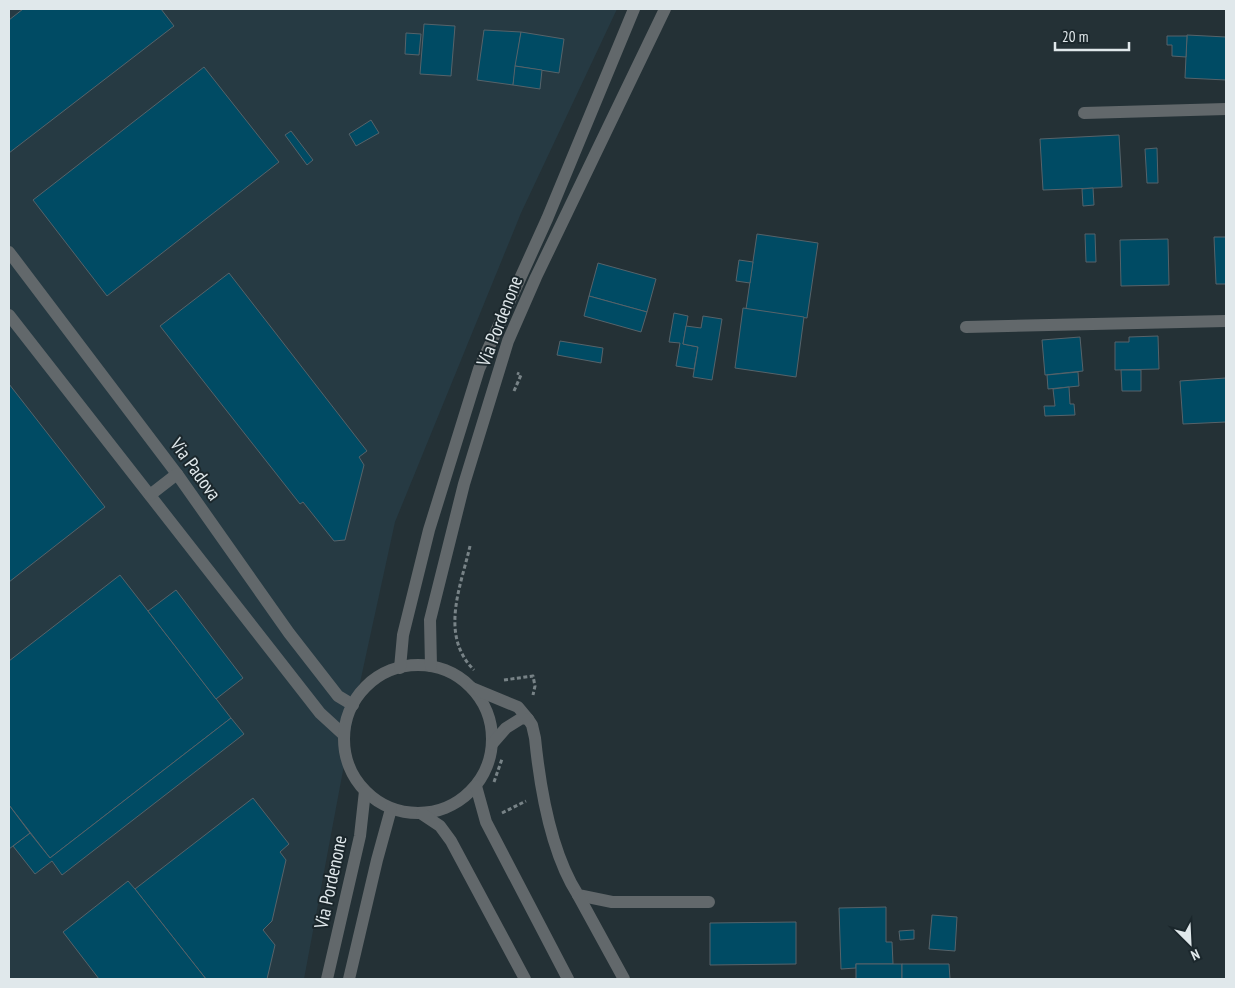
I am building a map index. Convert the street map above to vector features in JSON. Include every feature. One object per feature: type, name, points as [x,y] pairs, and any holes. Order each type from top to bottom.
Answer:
[{"type":"street","name":"Via Pordenone","points":[[400,668],[403,636],[429,530],[479,369],[540,233],[634,9]]},
{"type":"street","name":"Via Pordenone","points":[[431,666],[430,620],[464,484],[508,341],[665,9]]},
{"type":"street","points":[[1084,112],[1226,109]]},
{"type":"street","points":[[540,233],[555,239]]},
{"type":"street","name":"Via Padova","points":[[9,252],[177,474],[294,640],[338,696],[352,705]]},
{"type":"street","points":[[9,315],[320,712],[344,735]]},
{"type":"street","points":[[966,326],[1226,320]]},
{"type":"street","points":[[150,495],[177,474]]},
{"type":"street","points":[[472,687],[484,704],[491,723],[492,744],[488,767],[476,786],[460,800],[442,810],[422,814],[391,808],[365,791],[353,775],[346,756],[344,735],[352,705],[365,688],[375,680],[400,668],[415,665],[431,666],[453,674],[472,687],[518,707],[528,719],[533,732],[555,848],[566,877],[578,895],[624,979]]},
{"type":"street","points":[[492,744],[506,728],[522,718],[528,719]]},
{"type":"street","points":[[476,786],[486,822],[568,979]]},
{"type":"street","name":"Via Pordenone","points":[[327,979],[360,836],[365,791]]},
{"type":"street","points":[[349,979],[391,808]]},
{"type":"street","points":[[422,814],[440,826],[451,841],[525,979]]},
{"type":"street","points":[[578,895],[612,902],[709,902]]},
{"type":"path","points":[[500,367],[521,375],[510,400]]},
{"type":"path","points":[[470,545],[454,613],[454,633],[467,663],[480,676]]},
{"type":"path","points":[[496,681],[533,676],[535,686],[528,719]]},
{"type":"path","points":[[493,788],[497,770],[504,756]]},
{"type":"path","points":[[496,808],[498,815]]},
{"type":"shaded area","points":[[9,9],[617,9],[521,213],[395,522],[356,701],[304,979],[9,979]]},
{"type":"building","points":[[23,9],[161,9],[174,26],[9,153],[9,20]]},
{"type":"building","points":[[424,24],[455,26],[451,76],[420,74]]},
{"type":"building","points":[[484,30],[521,32],[513,85],[477,80]]},
{"type":"building","points":[[521,32],[564,39],[559,73],[515,66]]},
{"type":"building","points":[[406,33],[421,34],[419,55],[405,54]]},
{"type":"building","points":[[1187,35],[1226,37],[1226,80],[1185,78]]},
{"type":"building","points":[[1167,36],[1187,36],[1186,57],[1172,56],[1172,45],[1167,45]]},
{"type":"building","points":[[515,66],[542,70],[540,89],[513,85]]},
{"type":"building","points":[[204,67],[279,162],[107,296],[33,200]]},
{"type":"building","points":[[371,120],[379,133],[356,146],[349,134]]},
{"type":"building","points":[[291,131],[313,160],[307,165],[285,135]]},
{"type":"building","points":[[1119,135],[1122,187],[1043,190],[1040,139]]},
{"type":"building","points":[[1157,148],[1158,183],[1147,183],[1145,149]]},
{"type":"building","points":[[1093,188],[1094,205],[1083,206],[1082,189]]},
{"type":"building","points":[[757,234],[818,243],[807,318],[746,309]]},
{"type":"building","points":[[1085,234],[1095,234],[1096,262],[1086,262]]},
{"type":"building","points":[[1214,237],[1226,237],[1226,284],[1216,284]]},
{"type":"building","points":[[1168,239],[1169,285],[1121,286],[1120,240]]},
{"type":"building","points":[[739,260],[753,262],[750,283],[736,281]]},
{"type":"building","points":[[598,263],[656,279],[647,312],[589,296]]},
{"type":"building","points":[[229,273],[367,451],[359,457],[364,465],[345,540],[334,541],[303,502],[300,504],[160,326]]},
{"type":"building","points":[[589,296],[647,312],[641,332],[584,316]]},
{"type":"building","points":[[743,308],[804,317],[796,377],[735,368]]},
{"type":"building","points":[[674,313],[688,316],[683,344],[698,347],[694,369],[676,366],[680,343],[669,342]]},
{"type":"building","points":[[703,316],[722,319],[712,380],[693,377],[698,347],[683,344],[686,326],[701,328]]},
{"type":"building","points":[[1158,336],[1159,369],[1115,370],[1115,342],[1129,342],[1129,337]]},
{"type":"building","points":[[1080,337],[1083,371],[1045,375],[1042,340]]},
{"type":"building","points":[[560,341],[603,348],[601,363],[557,355]]},
{"type":"building","points":[[1121,370],[1141,370],[1141,391],[1122,391]]},
{"type":"building","points":[[1078,372],[1079,386],[1048,389],[1047,375]]},
{"type":"building","points":[[1226,378],[1226,422],[1183,424],[1180,381]]},
{"type":"building","points":[[9,384],[105,507],[9,582]]},
{"type":"building","points":[[1069,387],[1070,404],[1074,404],[1075,415],[1045,416],[1044,406],[1055,406],[1053,389]]},
{"type":"building","points":[[120,575],[231,718],[50,858],[9,805],[9,661]]},
{"type":"building","points":[[176,590],[243,678],[216,699],[148,611]]},
{"type":"building","points":[[231,718],[244,734],[62,875],[52,861],[35,874],[13,846],[30,833],[50,858]]},
{"type":"building","points":[[253,798],[289,844],[280,852],[286,860],[272,921],[263,930],[275,945],[267,979],[206,979],[135,889]]},
{"type":"building","points":[[9,805],[30,833],[9,849]]},
{"type":"building","points":[[128,881],[206,979],[99,979],[63,932]]},
{"type":"building","points":[[886,907],[886,942],[892,942],[893,964],[856,964],[856,968],[841,969],[839,908]]},
{"type":"building","points":[[932,915],[957,917],[955,951],[929,949]]},
{"type":"building","points":[[796,922],[796,964],[710,965],[710,923]]},
{"type":"building","points":[[914,930],[914,939],[900,940],[899,931]]},
{"type":"building","points":[[856,964],[902,964],[902,979],[856,979]]},
{"type":"building","points":[[902,964],[949,964],[950,979],[902,979]]}]
